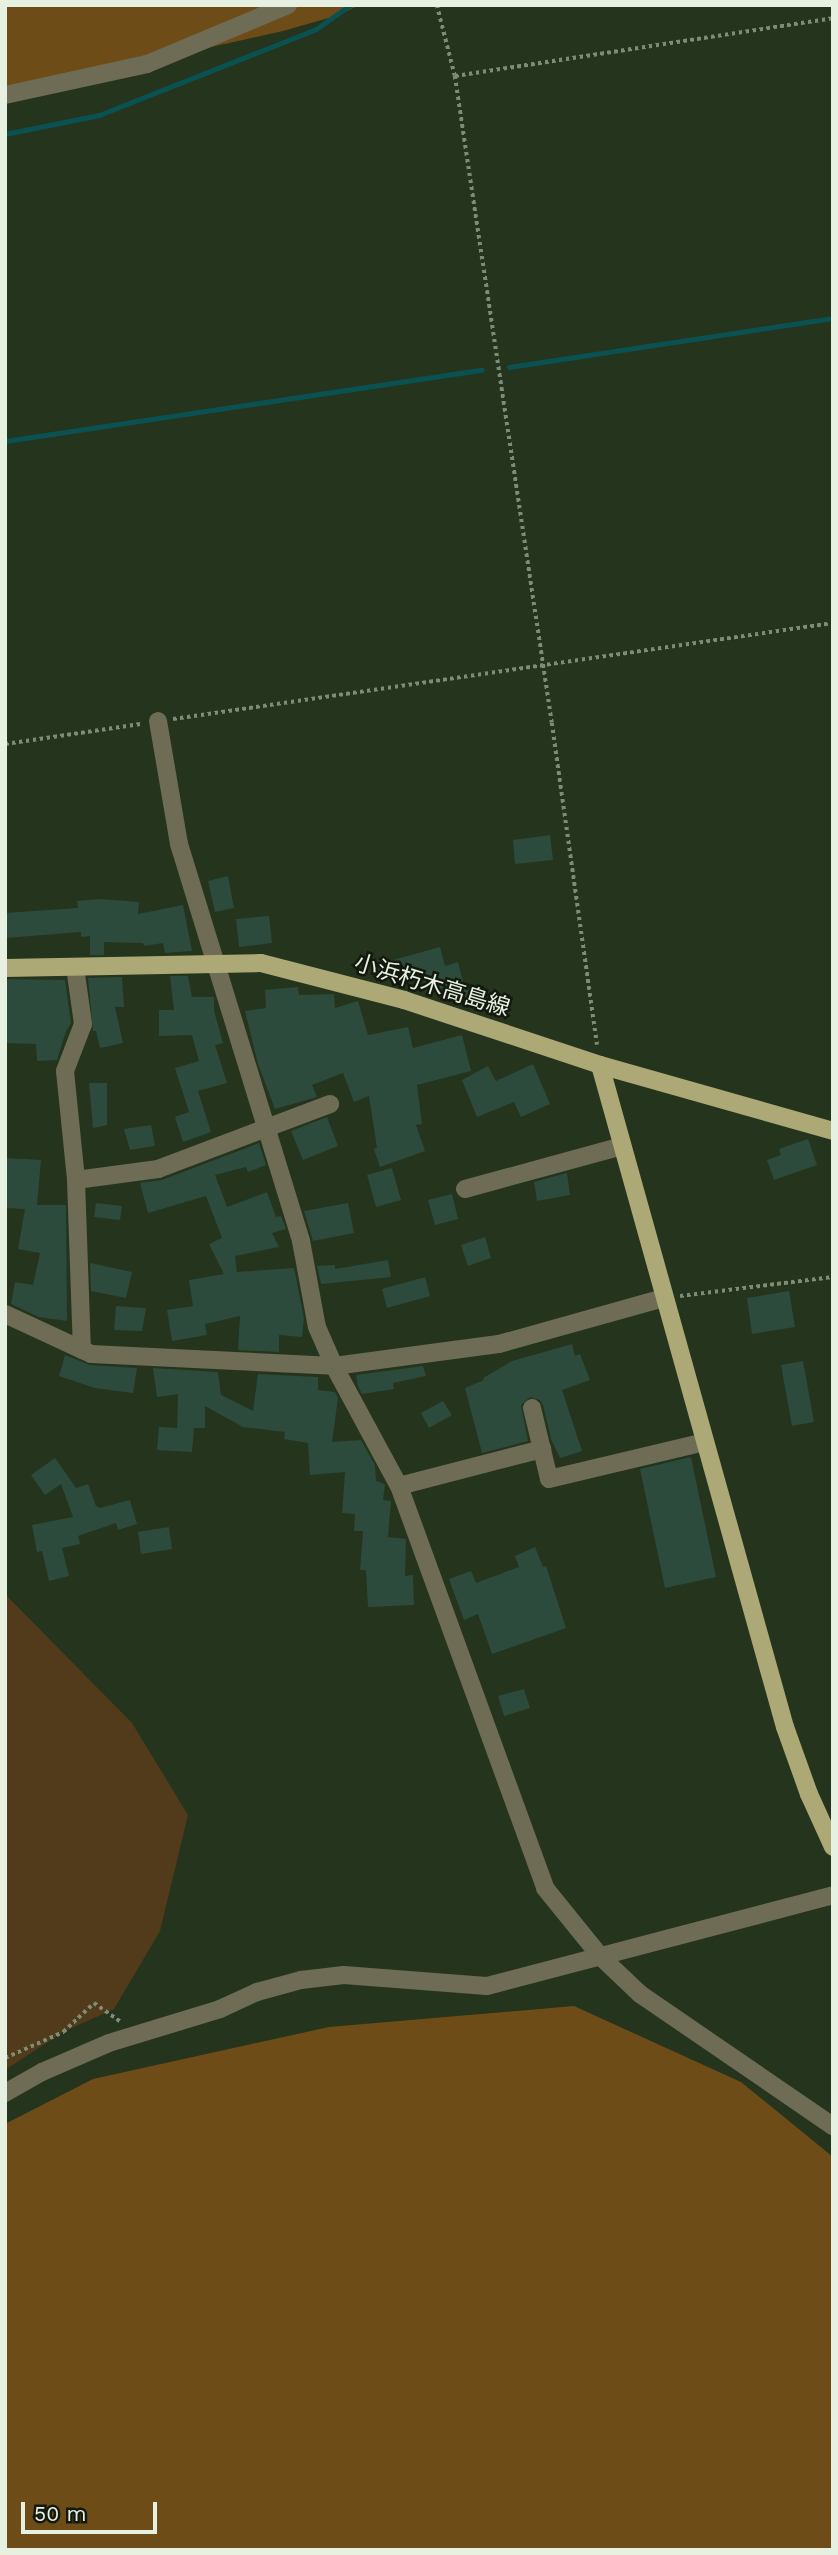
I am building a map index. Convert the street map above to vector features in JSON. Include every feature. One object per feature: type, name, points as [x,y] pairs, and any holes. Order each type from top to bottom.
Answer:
[{"type":"main road","name":"小浜朽木高島線","points":[[5,968],[261,963],[378,993],[600,1065],[833,1131]]},
{"type":"main road","points":[[600,1065],[785,1727],[809,1794],[833,1847]]},
{"type":"street","points":[[5,95],[147,64],[288,5]]},
{"type":"street","points":[[158,721],[179,844],[301,1241],[317,1328],[334,1366],[399,1486],[545,1888],[600,1956],[640,1994],[833,2126]]},
{"type":"street","points":[[75,967],[83,1024],[65,1070],[76,1180],[82,1350]]},
{"type":"street","points":[[76,1180],[158,1169],[330,1104]]},
{"type":"street","points":[[465,1189],[622,1146]]},
{"type":"street","points":[[5,1314],[91,1354],[167,1360],[334,1366],[499,1344],[664,1298]]},
{"type":"street","points":[[532,1408],[549,1479],[704,1442]]},
{"type":"street","points":[[399,1486],[542,1449]]},
{"type":"street","points":[[5,2093],[54,2067],[139,2034],[220,2009],[257,1992],[301,1980],[344,1975],[487,1986],[833,1895]]},
{"type":"path","points":[[437,5],[455,76],[544,665],[600,1065]]},
{"type":"path","points":[[455,76],[833,18]]},
{"type":"path","points":[[5,744],[833,623]]},
{"type":"path","points":[[664,1298],[833,1278]]},
{"type":"path","points":[[5,2058],[62,2032],[94,2003],[139,2034]]},
{"type":"shaded area","points":[[5,5],[359,5],[339,15],[283,31],[5,93]]},
{"type":"shaded area","points":[[5,1594],[132,1723],[188,1815],[160,1931],[114,2009],[63,2032],[5,2070]]},
{"type":"shaded area","points":[[574,2006],[741,2082],[833,2157],[833,2550],[5,2550],[5,2124],[93,2079],[329,2027]]},
{"type":"building","points":[[550,835],[553,860],[515,864],[513,840]]},
{"type":"building","points":[[228,876],[234,908],[215,912],[208,881]]},
{"type":"building","points":[[100,899],[139,902],[138,914],[183,905],[192,951],[165,953],[163,943],[144,946],[143,943],[104,942],[104,955],[90,955],[90,936],[81,937],[81,932],[5,938],[5,913],[78,908],[77,901]]},
{"type":"building","points":[[269,916],[272,943],[239,947],[236,919]]},
{"type":"building","points":[[440,947],[445,966],[458,962],[463,982],[427,993],[423,979],[380,980],[379,960],[393,960]]},
{"type":"building","points":[[170,976],[188,976],[192,997],[214,997],[214,1011],[223,1043],[215,1045],[227,1083],[198,1091],[211,1132],[183,1142],[175,1117],[189,1112],[175,1068],[199,1061],[192,1035],[159,1036],[159,1010],[174,1010]]},
{"type":"building","points":[[122,977],[124,1007],[115,1007],[123,1043],[100,1048],[96,1031],[93,1031],[88,978]]},
{"type":"building","points":[[5,979],[65,980],[71,1023],[57,1060],[37,1061],[36,1044],[5,1043]]},
{"type":"building","points":[[480,986],[482,1000],[458,1006],[455,991]]},
{"type":"building","points":[[298,987],[299,995],[334,994],[335,1008],[358,1001],[368,1035],[408,1027],[413,1048],[462,1035],[471,1071],[417,1085],[422,1124],[416,1125],[425,1151],[380,1167],[374,1149],[377,1148],[369,1096],[354,1102],[343,1073],[312,1085],[317,1097],[275,1109],[258,1064],[245,1011],[266,1008],[265,990]]},
{"type":"building","points":[[533,1064],[550,1104],[521,1117],[514,1102],[477,1117],[462,1080],[488,1066],[496,1081]]},
{"type":"building","points":[[89,1083],[107,1083],[107,1125],[93,1128]]},
{"type":"building","points":[[327,1117],[338,1146],[303,1160],[291,1131]]},
{"type":"building","points":[[151,1125],[155,1146],[130,1150],[124,1129]]},
{"type":"building","points":[[808,1139],[817,1165],[774,1180],[767,1160],[781,1155],[779,1149]]},
{"type":"building","points":[[259,1143],[266,1165],[248,1172],[246,1167],[215,1175],[227,1207],[267,1192],[276,1217],[281,1216],[286,1229],[272,1233],[279,1247],[235,1256],[237,1272],[294,1268],[304,1318],[302,1337],[279,1335],[279,1352],[238,1350],[240,1316],[205,1324],[207,1335],[172,1341],[167,1310],[193,1306],[189,1280],[224,1274],[209,1244],[222,1238],[206,1196],[148,1213],[140,1183],[162,1180]]},
{"type":"building","points":[[5,1158],[41,1160],[37,1205],[66,1205],[67,1321],[39,1317],[11,1304],[15,1282],[33,1285],[40,1253],[18,1249],[25,1209],[5,1208]]},
{"type":"building","points":[[392,1168],[401,1200],[376,1207],[367,1175]]},
{"type":"building","points":[[567,1173],[570,1195],[537,1201],[534,1182]]},
{"type":"building","points":[[452,1194],[458,1219],[435,1225],[428,1200]]},
{"type":"building","points":[[96,1203],[122,1206],[120,1220],[94,1217]]},
{"type":"building","points":[[348,1203],[354,1233],[313,1241],[304,1211]]},
{"type":"building","points":[[485,1237],[491,1258],[468,1266],[461,1245]]},
{"type":"building","points":[[388,1260],[391,1277],[321,1284],[317,1266],[335,1265],[335,1269]]},
{"type":"building","points":[[90,1263],[132,1272],[126,1298],[91,1291]]},
{"type":"building","points":[[425,1277],[430,1296],[387,1308],[382,1289]]},
{"type":"building","points":[[789,1291],[795,1327],[752,1334],[747,1298]]},
{"type":"building","points":[[116,1306],[146,1308],[142,1331],[114,1330]]},
{"type":"building","points":[[572,1344],[575,1356],[580,1354],[590,1380],[562,1390],[582,1451],[560,1458],[551,1439],[543,1405],[540,1400],[530,1397],[521,1405],[528,1441],[482,1453],[465,1388],[484,1380],[483,1378],[512,1361]]},
{"type":"building","points":[[65,1355],[90,1365],[137,1368],[133,1393],[95,1388],[59,1376]]},
{"type":"building","points":[[803,1361],[814,1422],[792,1426],[781,1365]]},
{"type":"building","points":[[423,1366],[426,1376],[393,1383],[394,1389],[362,1394],[358,1386],[356,1375]]},
{"type":"building","points":[[153,1368],[218,1372],[221,1395],[253,1411],[258,1374],[318,1377],[318,1390],[335,1392],[338,1398],[332,1442],[361,1440],[375,1465],[376,1481],[385,1484],[383,1500],[391,1501],[388,1537],[406,1539],[405,1576],[413,1575],[414,1605],[368,1607],[366,1570],[360,1570],[363,1531],[354,1531],[355,1514],[342,1513],[345,1472],[310,1475],[308,1443],[284,1439],[285,1432],[243,1427],[205,1406],[205,1428],[194,1428],[192,1452],[157,1450],[159,1427],[177,1428],[178,1394],[157,1397]]},
{"type":"building","points":[[443,1401],[452,1415],[429,1428],[421,1413]]},
{"type":"building","points":[[691,1457],[716,1577],[665,1588],[640,1469]]},
{"type":"building","points":[[55,1458],[76,1488],[88,1484],[96,1506],[100,1508],[130,1500],[137,1524],[118,1530],[116,1523],[78,1536],[80,1544],[62,1548],[69,1576],[49,1581],[42,1551],[37,1552],[32,1525],[73,1517],[61,1484],[45,1495],[31,1475]]},
{"type":"building","points":[[169,1527],[172,1549],[141,1554],[138,1532]]},
{"type":"building","points":[[535,1547],[543,1567],[546,1566],[566,1628],[492,1654],[478,1614],[464,1620],[449,1579],[471,1571],[476,1583],[519,1567],[515,1556]]},
{"type":"building","points":[[524,1689],[530,1708],[504,1716],[498,1696]]},
{"type":"waterway","points":[[5,134],[99,115],[316,29],[350,5]]},
{"type":"waterway","points":[[509,367],[833,318]]},
{"type":"waterway","points":[[5,441],[482,370]]}]
